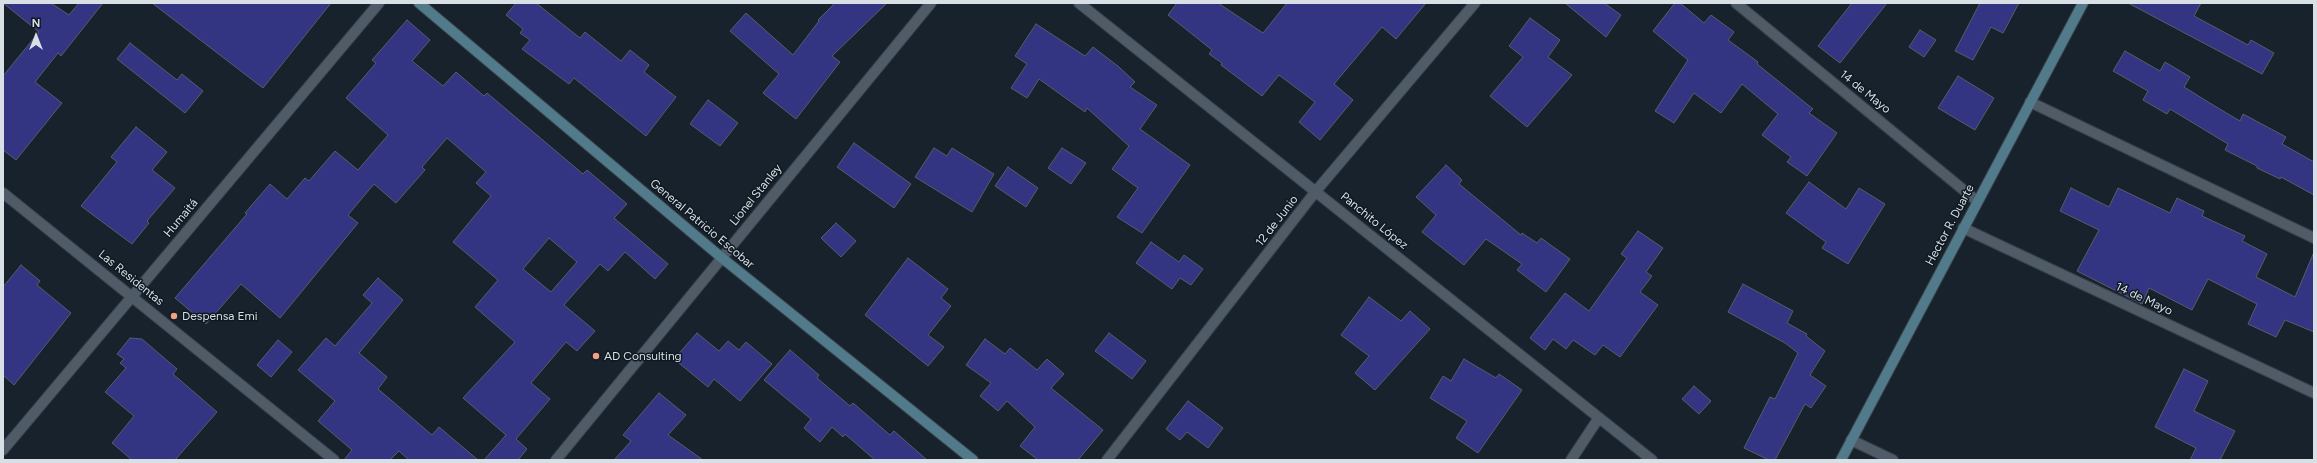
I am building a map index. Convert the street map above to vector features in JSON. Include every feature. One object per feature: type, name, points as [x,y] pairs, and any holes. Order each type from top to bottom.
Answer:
[{"type":"street","name":"Humaitá","points":[[3,450],[378,3]]},
{"type":"street","name":"General Patricio Escobar","points":[[419,3],[722,258],[973,460]]},
{"type":"street","name":"Lionel Stanley","points":[[556,460],[931,3]]},
{"type":"street","name":"Panchito López","points":[[1079,3],[1316,191],[1598,419],[1652,460]]},
{"type":"street","name":"12 de Junio","points":[[1108,460],[1316,191],[1475,3]]},
{"type":"street","name":"14 de Mayo","points":[[1736,3],[1977,200]]},
{"type":"street","name":"Hector R. Duarte","points":[[1841,460],[1977,200],[2083,3]]},
{"type":"street","points":[[2030,102],[2314,238]]},
{"type":"street","name":"Las Residentas","points":[[3,193],[133,296],[334,460]]},
{"type":"street","name":"14 de Mayo","points":[[1963,228],[2314,393]]},
{"type":"street","points":[[1571,460],[1598,419]]},
{"type":"street","points":[[1851,440],[1893,460]]},
{"type":"building","points":[[3,3],[51,3],[69,15],[79,3],[103,3],[61,56],[58,53],[35,82],[62,103],[16,160],[3,150],[3,76],[39,32]]},
{"type":"building","points":[[152,3],[331,3],[263,88]]},
{"type":"building","points":[[516,3],[536,3],[580,38],[585,32],[621,61],[630,50],[649,65],[644,72],[676,97],[646,136],[574,78],[569,84],[522,49],[530,40],[520,33],[523,29],[506,15]]},
{"type":"building","points":[[835,3],[887,3],[832,56],[840,62],[796,119],[763,93],[779,74],[730,31],[746,13],[793,55],[819,21],[818,20]]},
{"type":"building","points":[[1177,3],[1218,3],[1263,33],[1287,3],[1426,3],[1396,39],[1382,27],[1334,84],[1353,100],[1320,140],[1299,122],[1315,102],[1279,75],[1262,96],[1221,65],[1222,63],[1209,54],[1212,50],[1168,15]]},
{"type":"building","points":[[1565,3],[1604,3],[1621,15],[1606,37]]},
{"type":"building","points":[[1675,3],[1680,3],[1704,23],[1711,15],[1734,32],[1728,40],[1758,62],[1757,64],[1813,109],[1809,113],[1837,133],[1807,176],[1787,162],[1791,157],[1762,135],[1778,114],[1742,84],[1721,113],[1694,93],[1674,123],[1655,111],[1688,60],[1653,31]]},
{"type":"building","points":[[1852,3],[1887,3],[1840,63],[1818,46]]},
{"type":"building","points":[[1980,3],[2019,3],[2003,33],[1991,27],[1973,60],[1955,51]]},
{"type":"building","points":[[2128,3],[2201,3],[2194,16],[2248,45],[2251,40],[2274,53],[2262,74]]},
{"type":"building","points":[[1530,18],[1560,40],[1548,57],[1572,75],[1527,127],[1490,96],[1523,57],[1509,46]]},
{"type":"building","points":[[407,20],[430,40],[412,61],[443,86],[456,72],[484,96],[487,93],[583,174],[587,170],[627,204],[614,218],[668,264],[655,279],[625,252],[608,271],[600,264],[564,305],[595,331],[577,351],[566,342],[531,383],[550,399],[516,439],[527,449],[518,460],[484,460],[506,435],[463,398],[515,342],[475,307],[498,280],[453,242],[491,196],[476,183],[486,172],[447,138],[422,167],[425,170],[396,203],[374,184],[348,215],[358,223],[280,318],[241,284],[206,324],[175,298],[247,214],[245,213],[270,184],[287,199],[305,178],[309,181],[335,151],[358,170],[388,135],[346,98],[376,63],[372,60]],"holes":[[[549,238],[577,262],[551,292],[523,269]]]},
{"type":"building","points":[[1036,24],[1085,56],[1093,47],[1119,67],[1135,82],[1130,87],[1157,105],[1140,129],[1190,165],[1142,233],[1117,217],[1138,188],[1112,169],[1129,146],[1087,108],[1085,112],[1039,79],[1027,98],[1011,88],[1027,64],[1015,56]]},
{"type":"building","points":[[1920,30],[1936,40],[1924,57],[1909,47]]},
{"type":"building","points":[[130,43],[177,80],[182,74],[203,91],[185,113],[117,59]]},
{"type":"building","points":[[2125,51],[2160,71],[2165,62],[2190,77],[2184,87],[2213,105],[2240,121],[2243,114],[2286,137],[2282,144],[2314,162],[2314,195],[2281,177],[2280,179],[2257,168],[2257,166],[2225,150],[2228,144],[2170,109],[2167,114],[2143,100],[2148,91],[2113,71]]},
{"type":"building","points":[[1958,76],[1994,98],[1975,130],[1938,108]]},
{"type":"building","points":[[708,100],[738,123],[720,146],[690,124]]},
{"type":"building","points":[[136,127],[167,152],[152,170],[175,188],[147,221],[149,223],[132,244],[81,206],[117,162],[111,157]]},
{"type":"building","points":[[854,143],[911,184],[894,208],[837,167]]},
{"type":"building","points":[[934,148],[947,156],[952,148],[994,174],[972,212],[915,177]]},
{"type":"building","points":[[1062,148],[1086,163],[1071,184],[1048,168]]},
{"type":"building","points":[[1446,165],[1462,180],[1459,184],[1521,235],[1522,233],[1537,243],[1541,238],[1570,259],[1546,292],[1517,270],[1522,264],[1486,239],[1464,265],[1422,232],[1436,215],[1416,197]]},
{"type":"building","points":[[1008,167],[1038,188],[1026,207],[995,186]]},
{"type":"building","points":[[1809,182],[1846,209],[1859,188],[1885,204],[1848,264],[1822,248],[1826,242],[1786,213]]},
{"type":"building","points":[[2071,188],[2109,207],[2118,188],[2170,213],[2177,198],[2204,211],[2202,216],[2245,236],[2242,241],[2267,254],[2256,277],[2295,297],[2314,252],[2314,332],[2285,320],[2276,337],[2248,324],[2257,304],[2208,279],[2192,310],[2149,288],[2142,304],[2077,271],[2099,230],[2060,211]]},
{"type":"building","points":[[836,223],[856,241],[841,257],[821,238]]},
{"type":"building","points":[[1638,231],[1663,248],[1646,272],[1652,276],[1640,292],[1658,305],[1620,357],[1603,345],[1595,355],[1573,340],[1566,349],[1553,339],[1545,350],[1530,338],[1565,293],[1589,311],[1627,258],[1621,254]]},
{"type":"building","points":[[1151,242],[1179,262],[1184,255],[1203,269],[1191,285],[1180,278],[1172,289],[1136,263]]},
{"type":"building","points":[[908,258],[948,289],[941,298],[951,306],[928,335],[944,347],[928,366],[865,315]]},
{"type":"building","points":[[21,265],[40,281],[37,285],[71,313],[14,385],[3,375],[3,287]]},
{"type":"building","points":[[378,278],[403,300],[359,353],[387,377],[378,389],[432,435],[439,427],[478,460],[409,460],[399,451],[390,460],[344,460],[352,450],[318,421],[335,401],[298,370],[326,338],[335,346],[372,303],[363,295]]},
{"type":"building","points":[[1743,284],[1793,311],[1787,323],[1807,334],[1806,336],[1825,351],[1810,375],[1826,386],[1811,408],[1805,404],[1775,460],[1769,460],[1744,448],[1770,397],[1775,399],[1798,353],[1785,343],[1728,312]]},
{"type":"building","points":[[1369,297],[1401,321],[1410,311],[1430,329],[1375,390],[1355,373],[1369,356],[1341,335]]},
{"type":"building","points":[[697,333],[719,351],[728,341],[739,350],[746,342],[772,364],[740,401],[714,379],[708,387],[674,359]]},
{"type":"building","points":[[1109,333],[1146,361],[1132,379],[1095,351]]},
{"type":"building","points":[[130,338],[142,339],[177,369],[173,374],[217,412],[175,460],[132,460],[112,443],[134,416],[105,392],[126,368],[120,363],[124,359],[117,354]]},
{"type":"building","points":[[985,339],[1005,354],[1010,348],[1037,370],[1047,359],[1064,374],[1051,388],[1103,430],[1078,460],[1038,460],[1020,446],[1035,427],[1007,401],[998,411],[980,396],[991,383],[966,365]]},
{"type":"building","points":[[278,340],[292,352],[271,377],[257,365]]},
{"type":"building","points":[[790,350],[819,375],[817,378],[850,406],[853,403],[890,435],[894,431],[927,460],[875,460],[845,434],[843,437],[832,427],[820,442],[804,428],[811,419],[764,380]]},
{"type":"building","points":[[1464,359],[1496,378],[1499,374],[1522,390],[1478,453],[1456,438],[1467,421],[1430,398],[1443,376],[1451,381]]},
{"type":"building","points":[[2184,369],[2208,381],[2194,411],[2235,431],[2220,460],[2190,460],[2196,448],[2155,427]]},
{"type":"building","points":[[1694,386],[1711,401],[1699,414],[1682,399]]},
{"type":"building","points":[[659,393],[686,415],[668,435],[703,460],[614,460],[631,441],[623,435]]},
{"type":"building","points":[[1188,401],[1223,428],[1208,448],[1187,432],[1180,440],[1166,429]]},
{"type":"place","name":"Despensa Emi","points":[[174,316]]},
{"type":"place","name":"AD Consulting","points":[[596,356]]}]
